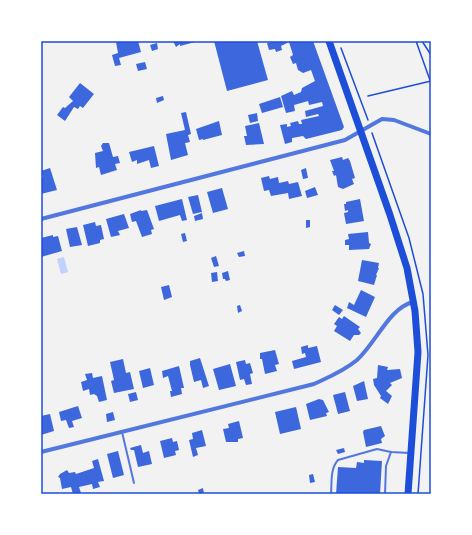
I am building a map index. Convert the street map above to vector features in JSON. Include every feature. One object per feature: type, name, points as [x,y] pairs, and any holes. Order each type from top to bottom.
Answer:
[{"type":"main road","points":[[329,41],[407,268],[413,302],[418,352],[408,494]]},
{"type":"street","points":[[41,219],[345,140],[382,119],[394,120],[431,134]]},
{"type":"street","points":[[41,452],[314,384],[344,370],[357,359],[399,307],[413,302]]},
{"type":"lane","points":[[122,432],[134,483]]},
{"type":"lane","points":[[331,494],[332,473],[334,464],[338,460],[377,449],[391,452],[411,453]]},
{"type":"lane","points":[[385,494],[386,466],[391,452]]},
{"type":"path","points":[[368,96],[431,82],[416,41]]},
{"type":"path","points":[[422,41],[431,55]]},
{"type":"path","points":[[341,47],[354,83]]},
{"type":"water","points":[[64,257],[68,272],[61,274],[57,259]]},
{"type":"building","points":[[138,41],[141,52],[119,58],[121,65],[115,66],[112,55],[118,53],[116,42]]},
{"type":"building","points":[[173,41],[195,42],[180,46],[180,44],[176,47]]},
{"type":"building","points":[[214,41],[257,41],[268,80],[227,91]]},
{"type":"building","points":[[275,41],[313,41],[344,127],[342,130],[306,139],[303,136],[292,138],[292,142],[285,144],[280,125],[287,124],[287,127],[291,126],[290,123],[298,121],[299,124],[302,124],[301,120],[319,116],[318,114],[306,117],[305,111],[323,106],[322,102],[309,105],[308,101],[294,105],[295,111],[286,113],[281,96],[292,91],[294,95],[301,92],[302,88],[315,81],[311,70],[303,73],[298,70],[296,63],[293,64],[290,57],[293,55],[289,42],[281,46],[282,50],[276,52],[275,49],[269,50],[267,43]]},
{"type":"building","points":[[157,43],[158,49],[152,51],[150,45]]},
{"type":"building","points":[[145,62],[147,69],[138,71],[136,64]]},
{"type":"building","points":[[80,83],[94,94],[83,108],[80,106],[78,109],[74,107],[65,121],[57,115],[63,107],[65,108],[73,101],[69,97]]},
{"type":"building","points":[[163,96],[164,100],[157,103],[156,98]]},
{"type":"building","points":[[280,97],[283,107],[262,113],[259,104]]},
{"type":"building","points":[[186,112],[191,134],[188,135],[190,142],[185,143],[188,155],[171,160],[166,134],[185,130],[181,113]]},
{"type":"building","points":[[257,113],[258,121],[250,123],[248,115]]},
{"type":"building","points":[[219,121],[222,135],[199,140],[196,129]]},
{"type":"building","points":[[259,123],[264,144],[246,145],[244,136],[247,136],[245,126]]},
{"type":"building","points":[[103,143],[109,143],[113,157],[118,156],[120,163],[115,164],[117,170],[101,175],[99,167],[96,168],[95,153],[103,151],[101,146]]},
{"type":"building","points":[[154,146],[159,166],[151,168],[149,160],[137,164],[137,160],[132,162],[129,152]]},
{"type":"building","points":[[342,157],[343,160],[348,158],[350,161],[355,178],[352,179],[354,184],[343,189],[338,187],[336,175],[334,176],[332,171],[334,171],[330,160]]},
{"type":"building","points":[[50,168],[57,190],[41,194],[41,178],[43,177],[41,171]]},
{"type":"building","points":[[306,168],[308,178],[303,179],[301,170]]},
{"type":"building","points":[[269,176],[270,179],[278,177],[279,183],[288,181],[289,184],[298,182],[302,196],[289,199],[288,193],[271,196],[269,190],[264,191],[261,178]]},
{"type":"building","points":[[315,187],[318,195],[307,198],[305,191]]},
{"type":"building","points":[[222,188],[228,209],[213,213],[207,192]]},
{"type":"building","points":[[198,195],[202,212],[193,214],[188,197]]},
{"type":"building","points":[[182,199],[187,220],[182,221],[180,215],[159,221],[155,206]]},
{"type":"building","points":[[360,199],[364,221],[346,224],[344,213],[348,212],[348,210],[345,211],[344,204],[346,204],[346,202]]},
{"type":"building","points":[[141,210],[147,210],[154,229],[151,230],[152,234],[142,237],[136,221],[132,222],[130,214]]},
{"type":"building","points":[[202,213],[203,219],[195,221],[194,216]]},
{"type":"building","points":[[124,214],[129,228],[118,231],[120,235],[111,237],[106,219]]},
{"type":"building","points":[[306,220],[310,220],[310,227],[306,228]]},
{"type":"building","points":[[95,222],[96,226],[101,225],[104,239],[100,240],[100,243],[88,246],[83,225]]},
{"type":"building","points":[[77,227],[82,245],[70,247],[66,229]]},
{"type":"building","points":[[368,232],[369,243],[371,244],[369,249],[349,250],[349,245],[345,245],[345,240],[349,239],[348,234]]},
{"type":"building","points":[[185,233],[187,241],[183,242],[181,234]]},
{"type":"building","points":[[53,235],[53,237],[58,236],[62,251],[41,257],[41,238]]},
{"type":"building","points":[[244,251],[245,256],[239,257],[237,253]]},
{"type":"building","points":[[216,256],[219,266],[214,267],[211,258]]},
{"type":"building","points":[[362,260],[379,263],[374,285],[358,281]]},
{"type":"building","points":[[228,271],[230,280],[226,281],[223,279],[222,273]]},
{"type":"building","points":[[217,272],[218,281],[212,282],[211,273]]},
{"type":"building","points":[[169,285],[172,297],[164,300],[161,287]]},
{"type":"building","points":[[361,290],[375,297],[366,317],[347,308],[349,302],[354,305]]},
{"type":"building","points":[[240,305],[242,311],[238,313],[237,306]]},
{"type":"building","points":[[335,305],[343,310],[339,315],[332,310]]},
{"type":"building","points":[[344,316],[360,327],[358,329],[361,333],[359,335],[354,335],[350,341],[334,331],[337,326],[334,324],[339,317],[342,319]]},
{"type":"building","points":[[308,345],[308,348],[317,346],[321,362],[294,369],[292,361],[306,357],[305,353],[302,354],[301,347]]},
{"type":"building","points":[[275,350],[279,364],[275,365],[277,371],[265,374],[262,359],[260,359],[260,353]]},
{"type":"building","points":[[200,358],[209,386],[203,388],[201,380],[194,382],[190,365],[190,361]]},
{"type":"building","points":[[123,359],[126,373],[130,372],[134,389],[114,393],[111,381],[114,380],[110,362]]},
{"type":"building","points":[[245,360],[246,364],[250,363],[253,373],[250,374],[252,384],[246,385],[244,379],[240,380],[236,362]]},
{"type":"building","points":[[230,364],[236,386],[219,390],[213,369]]},
{"type":"building","points":[[378,365],[388,367],[387,370],[400,369],[402,378],[390,383],[392,385],[386,391],[392,396],[388,404],[380,398],[381,396],[374,385],[373,379],[377,378]]},
{"type":"building","points":[[179,366],[184,388],[181,388],[182,394],[171,397],[170,391],[172,391],[168,376],[163,378],[162,371]]},
{"type":"building","points":[[150,368],[154,385],[143,388],[139,371]]},
{"type":"building","points":[[92,373],[93,378],[102,376],[107,400],[99,402],[97,396],[94,394],[90,395],[89,389],[83,391],[81,382],[87,380],[85,374]]},
{"type":"building","points":[[364,381],[368,399],[357,401],[353,386]]},
{"type":"building","points":[[136,392],[138,400],[130,402],[128,394]]},
{"type":"building","points":[[345,392],[350,411],[338,414],[333,395]]},
{"type":"building","points":[[319,399],[323,400],[329,412],[326,413],[327,416],[310,420],[306,404]]},
{"type":"building","points":[[78,406],[82,418],[72,421],[74,427],[69,428],[66,420],[61,421],[59,412]]},
{"type":"building","points":[[296,407],[301,429],[280,434],[275,412]]},
{"type":"building","points":[[113,412],[115,420],[107,422],[106,414]]},
{"type":"building","points":[[50,414],[54,431],[41,435],[41,416]]},
{"type":"building","points":[[239,421],[243,438],[238,439],[238,442],[226,442],[223,429],[229,428],[228,424]]},
{"type":"building","points":[[381,426],[385,436],[381,439],[382,443],[366,447],[363,432],[364,430]]},
{"type":"building","points":[[202,430],[206,446],[196,448],[198,455],[193,457],[189,440],[193,439],[192,433]]},
{"type":"building","points":[[172,438],[173,442],[177,441],[179,450],[175,451],[176,455],[164,458],[160,441]]},
{"type":"building","points":[[141,445],[143,453],[149,451],[152,464],[138,467],[134,450],[131,450],[130,448]]},
{"type":"building","points":[[344,448],[345,452],[338,454],[336,450]]},
{"type":"building","points":[[118,451],[124,475],[113,478],[107,454]]},
{"type":"building","points":[[98,459],[104,481],[98,482],[100,487],[93,489],[92,484],[79,487],[81,493],[78,494],[73,494],[71,487],[62,489],[60,478],[58,477],[60,474],[67,470],[69,473],[75,472],[76,474],[94,468],[92,461]]},
{"type":"building","points":[[364,460],[382,461],[380,494],[336,494],[338,467],[356,468],[357,462],[364,463]]},
{"type":"building","points":[[313,474],[315,482],[310,483],[309,475]]},
{"type":"building","points":[[203,488],[204,494],[199,494],[198,490]]}]
